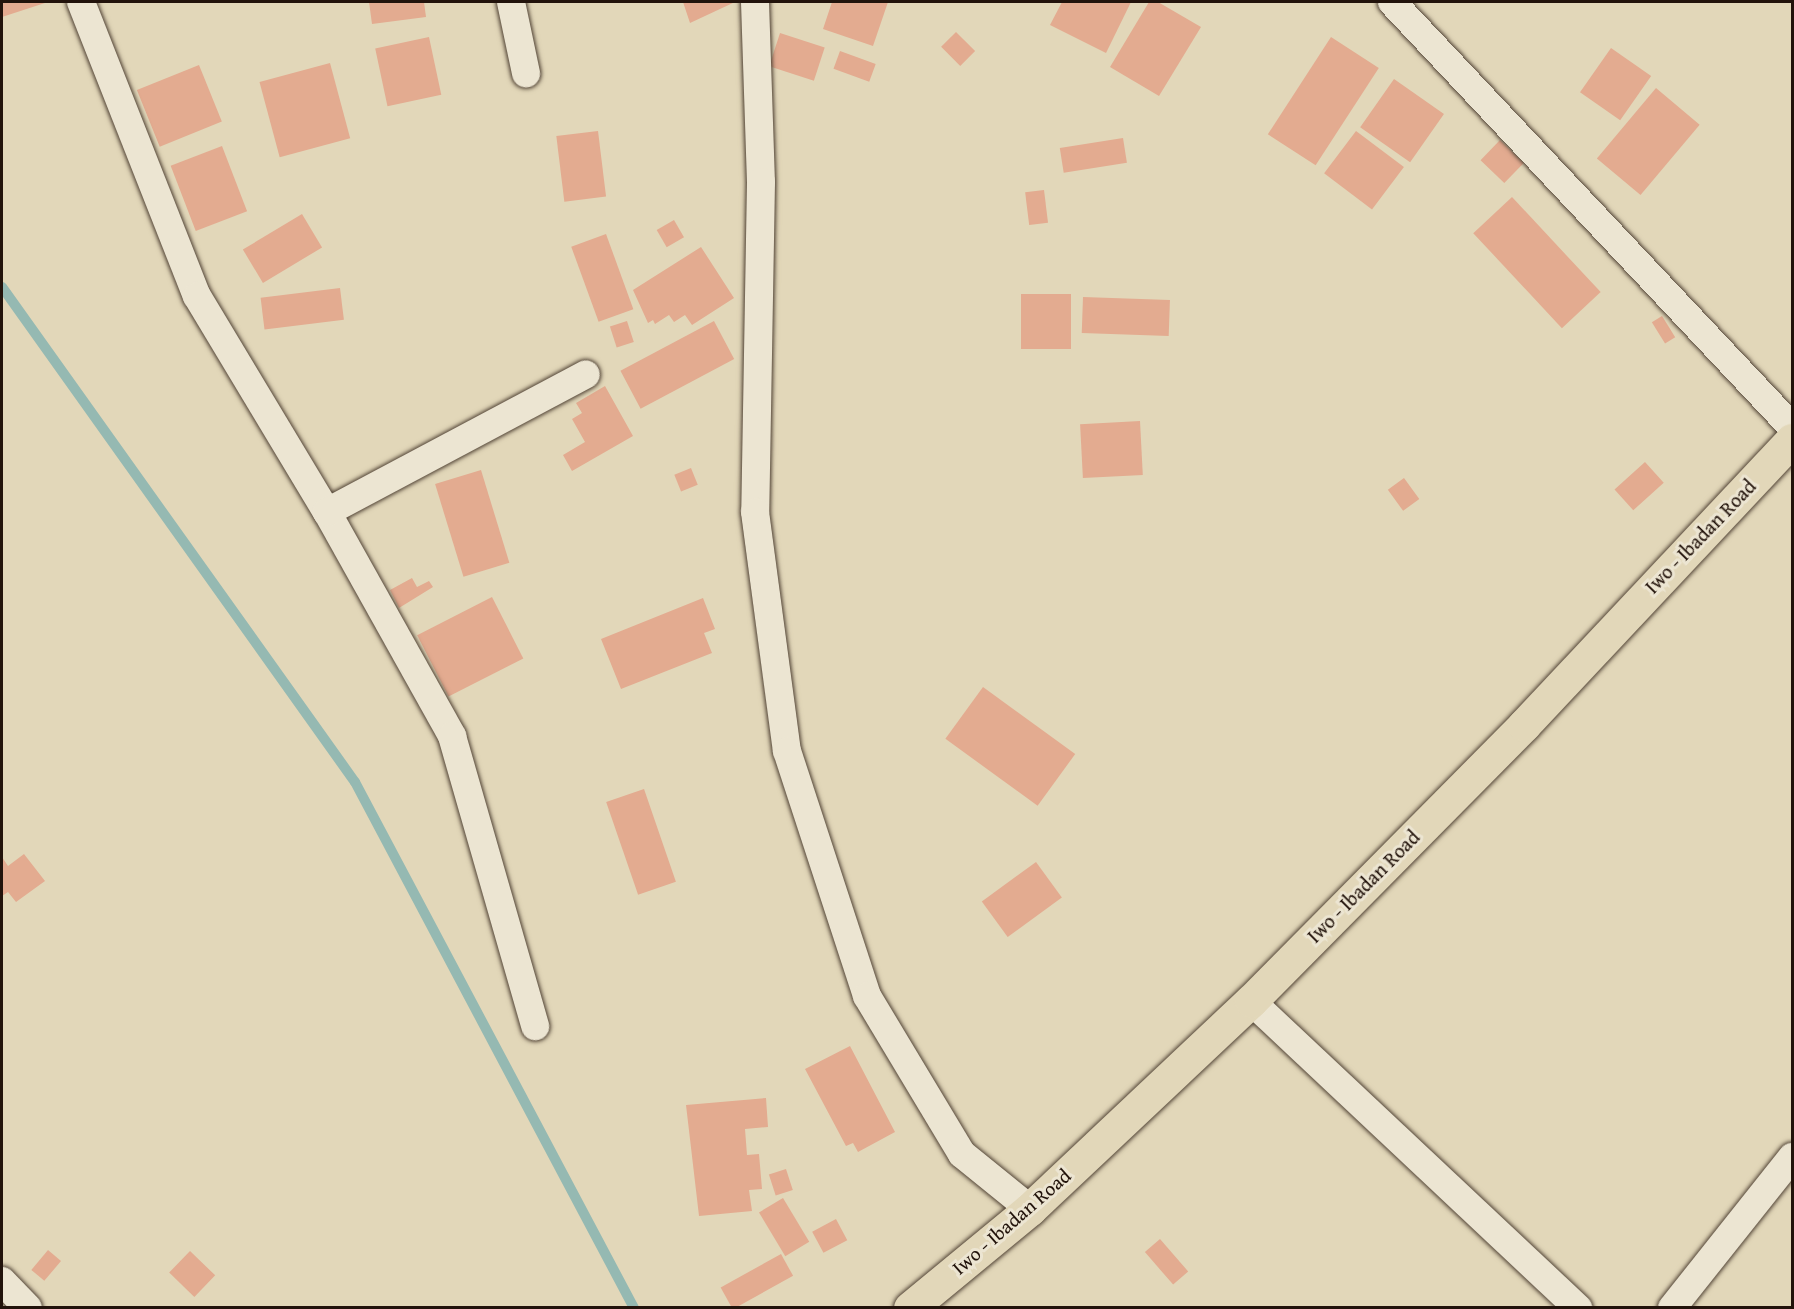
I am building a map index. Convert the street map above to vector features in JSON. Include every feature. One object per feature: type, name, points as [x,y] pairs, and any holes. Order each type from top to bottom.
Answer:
[{"type":"main road","name":"Iwo - Ibadan Road","points":[[910,1308],[1030,1209],[1251,1001],[1524,725],[1792,440]]},
{"type":"street","points":[[81,2],[197,296],[327,512],[452,736],[534,1026]]},
{"type":"street","points":[[511,2],[526,73]]},
{"type":"street","points":[[755,2],[761,182],[755,512],[787,751],[867,996],[962,1154],[1030,1209]]},
{"type":"street","points":[[1392,2],[1792,427]]},
{"type":"street","points":[[327,512],[586,374]]},
{"type":"street","points":[[1251,1001],[1578,1308]]},
{"type":"street","points":[[1672,1308],[1792,1156]]},
{"type":"street","points":[[2,1281],[28,1308]]},
{"type":"building","points":[[2,2],[48,2],[2,17]]},
{"type":"building","points":[[369,2],[424,2],[426,17],[372,24]]},
{"type":"building","points":[[683,2],[735,2],[690,23]]},
{"type":"building","points":[[832,2],[888,2],[873,46],[823,29]]},
{"type":"building","points":[[1062,2],[1131,2],[1106,53],[1050,25]]},
{"type":"building","points":[[1149,2],[1158,2],[1201,27],[1159,96],[1110,67]]},
{"type":"building","points":[[956,32],[975,51],[960,66],[941,47]]},
{"type":"building","points":[[780,33],[825,48],[814,81],[769,66]]},
{"type":"building","points":[[429,37],[441,95],[387,106],[375,48]]},
{"type":"building","points":[[1331,37],[1379,68],[1316,165],[1268,134]]},
{"type":"building","points":[[1611,48],[1651,76],[1620,120],[1580,92]]},
{"type":"building","points":[[840,51],[876,64],[869,82],[834,69]]},
{"type":"building","points":[[330,63],[350,138],[280,157],[259,82]]},
{"type":"building","points":[[199,65],[222,122],[160,147],[137,90]]},
{"type":"building","points":[[1394,79],[1444,114],[1410,162],[1360,127]]},
{"type":"building","points":[[1656,88],[1700,125],[1641,195],[1597,158]]},
{"type":"building","points":[[598,131],[606,197],[564,202],[556,136]]},
{"type":"building","points":[[1356,131],[1404,167],[1372,209],[1324,173]]},
{"type":"building","points":[[1123,138],[1127,163],[1064,173],[1060,148]]},
{"type":"building","points":[[1500,140],[1524,163],[1504,183],[1481,160]]},
{"type":"building","points":[[222,146],[247,211],[196,231],[171,166]]},
{"type":"building","points":[[1044,190],[1048,223],[1029,225],[1025,192]]},
{"type":"building","points":[[1512,197],[1601,292],[1562,328],[1473,233]]},
{"type":"building","points":[[302,214],[322,247],[263,283],[243,250]]},
{"type":"building","points":[[674,220],[684,237],[667,247],[657,230]]},
{"type":"building","points":[[606,234],[633,309],[599,322],[571,247]]},
{"type":"building","points":[[701,247],[734,298],[692,325],[685,315],[674,322],[669,315],[655,324],[653,320],[648,323],[633,290]]},
{"type":"building","points":[[340,288],[344,320],[264,330],[261,298]]},
{"type":"building","points":[[1021,294],[1071,294],[1071,349],[1021,349]]},
{"type":"building","points":[[1083,297],[1170,300],[1169,336],[1082,333]]},
{"type":"building","points":[[1662,316],[1675,337],[1665,344],[1652,322]]},
{"type":"building","points":[[627,321],[634,342],[617,347],[610,327]]},
{"type":"building","points":[[714,321],[734,359],[641,409],[620,371]]},
{"type":"building","points":[[605,386],[633,436],[572,471],[563,455],[585,442],[572,419],[582,413],[576,403]]},
{"type":"building","points":[[1140,421],[1143,475],[1083,478],[1080,424]]},
{"type":"building","points":[[1645,462],[1664,483],[1633,510],[1615,489]]},
{"type":"building","points":[[691,468],[698,485],[681,491],[674,475]]},
{"type":"building","points":[[481,470],[509,563],[463,577],[435,484]]},
{"type":"building","points":[[1404,478],[1419,499],[1403,511],[1388,490]]},
{"type":"building","points":[[412,578],[417,587],[429,581],[433,587],[399,608],[390,590]]},
{"type":"building","points":[[492,597],[523,658],[448,697],[417,635]]},
{"type":"building","points":[[703,598],[715,629],[704,633],[712,653],[621,689],[601,639]]},
{"type":"building","points":[[983,687],[1075,754],[1038,806],[945,739]]},
{"type":"building","points":[[644,789],[676,882],[638,895],[606,802]]},
{"type":"building","points":[[24,854],[45,881],[16,902],[8,892],[2,896],[2,857],[8,866]]},
{"type":"building","points":[[1036,862],[1062,898],[1008,937],[982,901]]},
{"type":"building","points":[[850,1046],[895,1132],[858,1152],[853,1143],[846,1146],[805,1069]]},
{"type":"building","points":[[766,1098],[768,1127],[745,1129],[747,1155],[759,1154],[762,1189],[749,1190],[752,1211],[699,1216],[686,1105]]},
{"type":"building","points":[[786,1169],[793,1190],[776,1195],[769,1175]]},
{"type":"building","points":[[783,1198],[809,1242],[785,1256],[759,1212]]},
{"type":"building","points":[[836,1219],[847,1240],[823,1253],[812,1232]]},
{"type":"building","points":[[1160,1239],[1188,1271],[1173,1285],[1145,1252]]},
{"type":"building","points":[[48,1250],[61,1261],[44,1281],[31,1270]]},
{"type":"building","points":[[190,1251],[215,1275],[194,1297],[169,1273]]},
{"type":"building","points":[[781,1254],[793,1276],[735,1308],[732,1308],[721,1287]]},
{"type":"waterway","points":[[2,287],[355,782],[634,1308]]}]
